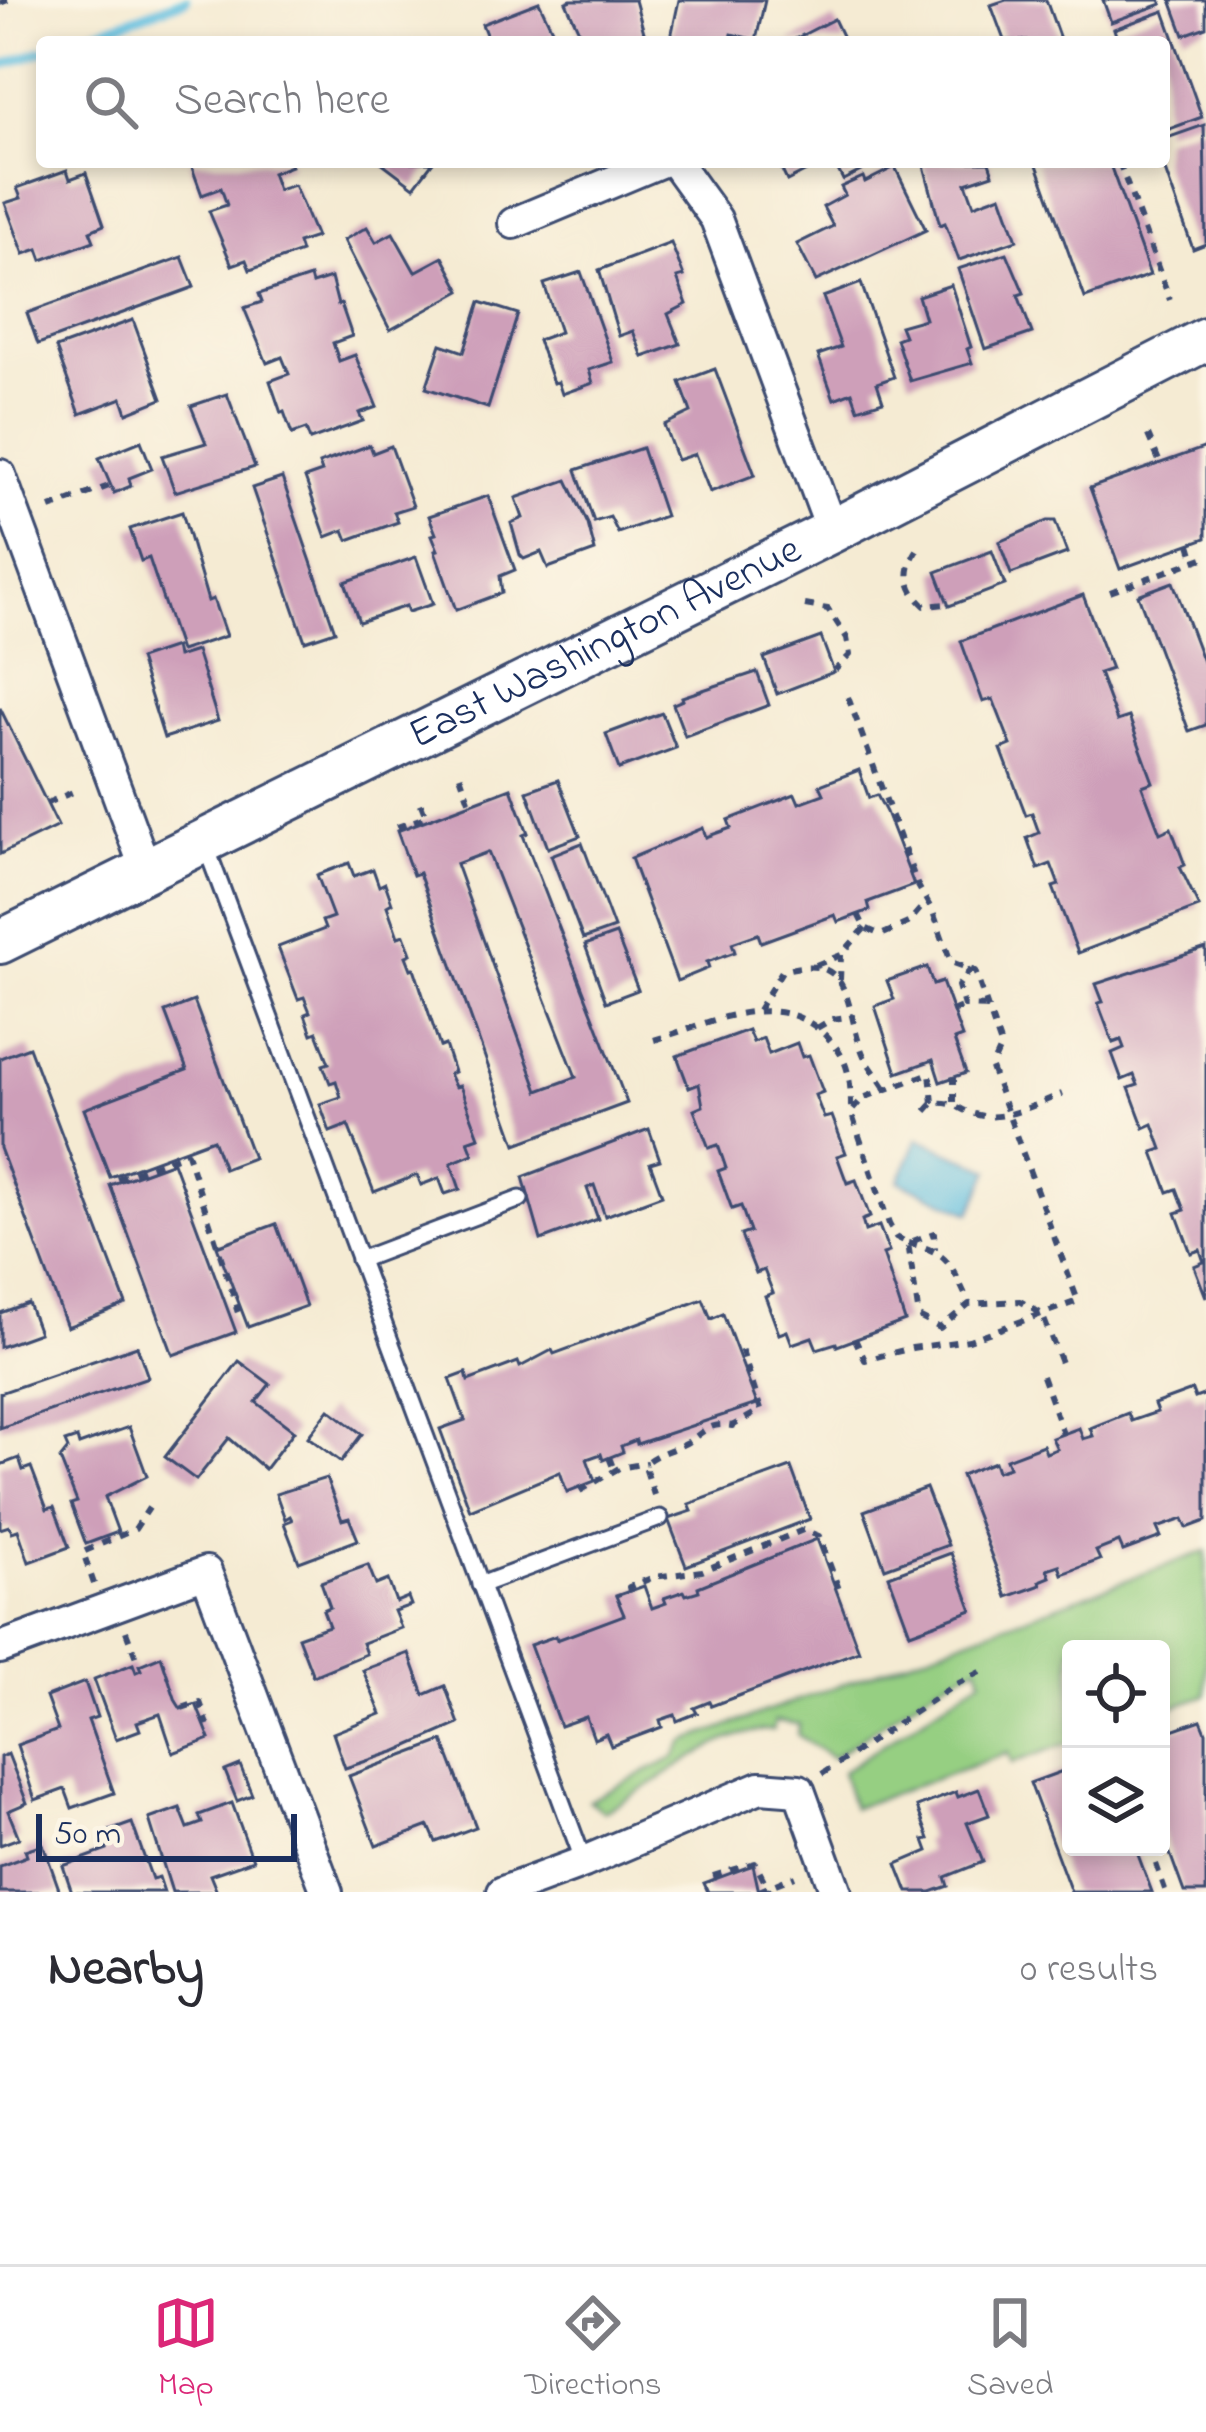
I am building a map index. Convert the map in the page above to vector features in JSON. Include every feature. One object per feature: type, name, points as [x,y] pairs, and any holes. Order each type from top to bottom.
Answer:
[{"type":"main road","name":"East Washington Avenue","points":[[0,942],[832,531],[1206,340]]},
{"type":"street","points":[[514,223],[646,168]]},
{"type":"street","points":[[680,168],[716,219],[832,531]]},
{"type":"street","points":[[0,475],[146,870]]},
{"type":"street","points":[[0,1648],[206,1572],[327,1892]]},
{"type":"street","points":[[502,1892],[760,1787],[799,1790],[836,1892]]},
{"type":"lane","points":[[204,842],[584,1862]]},
{"type":"lane","points":[[359,1260],[520,1199]]},
{"type":"lane","points":[[480,1585],[660,1510]]},
{"type":"path","points":[[1117,168],[1170,300]]},
{"type":"path","points":[[1148,435],[1160,463]]},
{"type":"path","points":[[50,508],[109,486]]},
{"type":"path","points":[[1190,544],[1195,561]]},
{"type":"path","points":[[917,550],[908,565],[910,585],[925,606],[946,604]]},
{"type":"path","points":[[1110,592],[1206,557]]},
{"type":"path","points":[[805,605],[828,609],[847,638],[850,655],[835,670]]},
{"type":"path","points":[[848,697],[917,884],[952,962],[971,969],[988,1007],[1001,1046],[991,1068],[1078,1301],[969,1340],[865,1360],[855,1339]]},
{"type":"path","points":[[460,775],[470,803]]},
{"type":"path","points":[[47,803],[74,792]]},
{"type":"path","points":[[398,827],[426,817],[418,796]]},
{"type":"path","points":[[858,914],[865,928],[881,935],[908,923],[927,901]]},
{"type":"path","points":[[758,1010],[782,971],[841,955],[865,928]]},
{"type":"path","points":[[841,955],[840,980],[863,1054],[885,1088]]},
{"type":"path","points":[[816,965],[840,980]]},
{"type":"path","points":[[964,1006],[958,986],[971,969]]},
{"type":"path","points":[[770,991],[781,1011]]},
{"type":"path","points":[[952,1011],[964,1006],[988,1007]]},
{"type":"path","points":[[654,1040],[758,1010],[792,1013],[817,1028],[839,1050],[851,1082],[851,1112],[896,1237],[934,1249],[954,1269],[969,1304]]},
{"type":"path","points":[[817,1028],[832,1019],[854,1016]]},
{"type":"path","points":[[851,1112],[870,1095],[930,1073],[933,1103]]},
{"type":"path","points":[[954,1077],[954,1102]]},
{"type":"path","points":[[851,1082],[870,1095]]},
{"type":"path","points":[[926,1111],[933,1103],[954,1102],[983,1117],[1062,1094]]},
{"type":"path","points":[[117,1179],[187,1153],[238,1309],[229,1312]]},
{"type":"path","points":[[198,1231],[209,1227]]},
{"type":"path","points":[[908,1243],[934,1233],[934,1249]]},
{"type":"path","points":[[908,1243],[916,1308],[928,1324],[940,1328],[946,1343]]},
{"type":"path","points":[[206,1251],[217,1247]]},
{"type":"path","points":[[940,1328],[969,1304],[1020,1301],[1042,1314],[1063,1368]]},
{"type":"path","points":[[580,1490],[614,1470],[647,1463],[657,1454],[690,1442],[698,1431],[720,1424],[732,1426],[756,1416],[760,1404],[741,1348]]},
{"type":"path","points":[[1042,1376],[1063,1434]]},
{"type":"path","points":[[609,1457],[614,1470]]},
{"type":"path","points":[[647,1463],[660,1510]]},
{"type":"path","points":[[83,1552],[136,1529],[149,1508]]},
{"type":"path","points":[[630,1591],[629,1587],[654,1577],[728,1562],[803,1530],[819,1536],[840,1592]]},
{"type":"path","points":[[799,1790],[981,1672]]},
{"type":"path","points":[[182,1708],[200,1702],[208,1725]]},
{"type":"path","points":[[1153,1856],[1166,1892]]},
{"type":"path","points":[[713,1876],[755,1863],[769,1890]]},
{"type":"path","points":[[759,1891],[782,1881]]},
{"type":"green space","points":[[1206,1551],[1206,1695],[1170,1708],[1170,1640],[1062,1640],[1062,1745],[1012,1763],[1008,1753],[853,1808],[842,1772],[982,1678],[978,1665],[936,1686],[832,1758],[798,1735],[799,1724],[775,1721],[773,1730],[751,1732],[708,1749],[603,1811],[589,1801],[675,1757],[684,1742]]},
{"type":"water","points":[[918,1138],[990,1170],[971,1213],[899,1181]]},
{"type":"building","points":[[635,0],[645,36],[581,36],[566,2]]},
{"type":"building","points":[[679,0],[765,0],[757,36],[671,36]]},
{"type":"building","points":[[1006,0],[1046,0],[1059,36],[1003,36],[991,5]]},
{"type":"building","points":[[1103,0],[1160,0],[1162,4],[1111,22]]},
{"type":"building","points":[[1171,0],[1206,0],[1206,27],[1184,35]]},
{"type":"building","points":[[539,2],[555,36],[487,36],[482,24]]},
{"type":"building","points":[[1164,11],[1202,117],[1170,129],[1170,36],[1116,36],[1114,29]]},
{"type":"building","points":[[834,19],[842,36],[801,36]]},
{"type":"building","points":[[1204,125],[1206,244],[1193,249],[1164,168],[1170,168],[1170,137]]},
{"type":"building","points":[[192,168],[286,168],[272,173],[278,190],[294,185],[316,237],[298,243],[301,252],[250,270],[246,260],[232,265],[209,211],[227,205],[221,188],[202,195]]},
{"type":"building","points":[[389,168],[428,168],[414,187]]},
{"type":"building","points":[[781,168],[812,168],[787,181]]},
{"type":"building","points":[[837,168],[867,168],[843,180]]},
{"type":"building","points":[[895,168],[926,230],[816,281],[797,244],[833,226],[823,207],[845,195],[841,187],[863,177],[865,182]]},
{"type":"building","points":[[925,168],[991,168],[993,174],[966,183],[974,205],[1001,195],[1017,240],[959,260],[945,223],[940,225]]},
{"type":"building","points":[[1038,168],[1111,168],[1150,275],[1085,298]]},
{"type":"building","points":[[67,170],[70,179],[86,173],[104,225],[90,231],[94,241],[42,260],[38,249],[24,254],[5,203],[21,198],[17,188]]},
{"type":"building","points":[[367,227],[376,242],[393,233],[415,272],[443,257],[461,291],[390,330],[344,240]]},
{"type":"building","points":[[671,243],[684,276],[677,278],[687,304],[668,314],[680,344],[643,357],[633,331],[619,336],[599,270]]},
{"type":"building","points":[[1007,253],[1024,293],[1018,295],[1032,333],[985,349],[958,269]]},
{"type":"building","points":[[182,257],[194,287],[38,344],[27,313]]},
{"type":"building","points":[[581,272],[613,362],[589,370],[593,383],[562,394],[558,382],[553,383],[538,340],[560,332],[544,284]]},
{"type":"building","points":[[310,277],[312,284],[331,278],[352,336],[333,343],[339,361],[355,355],[377,407],[359,413],[363,421],[310,440],[306,429],[292,434],[281,413],[270,381],[289,374],[282,357],[267,363],[244,308],[262,302],[259,294]]},
{"type":"building","points":[[861,283],[894,377],[877,383],[883,401],[858,409],[852,392],[834,399],[818,355],[841,347],[823,297]]},
{"type":"building","points":[[951,285],[972,363],[910,381],[896,339],[904,336],[900,326],[925,319],[918,296]]},
{"type":"building","points":[[480,302],[518,314],[488,408],[426,388],[441,344],[464,352]]},
{"type":"building","points":[[133,320],[162,399],[127,413],[122,398],[80,414],[56,348]]},
{"type":"building","points":[[715,369],[755,475],[710,492],[695,454],[677,460],[664,425],[691,412],[680,382]]},
{"type":"building","points":[[227,394],[255,467],[175,492],[162,456],[206,443],[191,406]]},
{"type":"building","points":[[141,441],[152,469],[129,478],[131,486],[114,493],[99,458]]},
{"type":"building","points":[[370,445],[373,453],[391,446],[413,506],[394,512],[398,522],[348,540],[344,530],[326,537],[305,478],[322,472],[319,464]]},
{"type":"building","points":[[1206,447],[1206,538],[1120,569],[1090,488]]},
{"type":"building","points":[[642,448],[665,516],[618,533],[610,517],[594,522],[576,470]]},
{"type":"building","points":[[282,478],[335,631],[305,641],[252,488]]},
{"type":"building","points":[[567,480],[595,551],[548,568],[541,552],[524,559],[520,555],[511,523],[523,518],[516,498]]},
{"type":"building","points":[[488,496],[515,570],[500,576],[502,593],[456,610],[435,551],[432,535],[436,534],[429,516]]},
{"type":"building","points":[[182,512],[208,601],[213,599],[226,636],[180,651],[149,558],[141,561],[130,529]]},
{"type":"building","points":[[1055,521],[1067,553],[1011,574],[999,542]]},
{"type":"building","points":[[992,551],[1005,585],[949,606],[936,572]]},
{"type":"building","points":[[416,557],[433,604],[408,612],[406,606],[359,622],[345,582]]},
{"type":"building","points":[[1173,582],[1206,670],[1206,725],[1189,731],[1138,595]]},
{"type":"building","points":[[1083,595],[1111,669],[1099,673],[1117,721],[1129,717],[1153,782],[1142,786],[1160,833],[1171,828],[1185,865],[1180,867],[1199,907],[1078,953],[1053,887],[1059,885],[1051,864],[1038,869],[1027,838],[1039,833],[1032,813],[1026,815],[1001,749],[1011,745],[993,699],[983,702],[961,641]]},
{"type":"building","points":[[821,637],[834,672],[777,694],[764,658]]},
{"type":"building","points":[[175,647],[177,657],[196,651],[218,721],[164,738],[139,659]]},
{"type":"building","points":[[757,672],[769,705],[685,736],[673,704]]},
{"type":"building","points":[[0,708],[58,826],[0,854]]},
{"type":"building","points":[[662,713],[676,748],[619,769],[606,734]]},
{"type":"building","points":[[859,770],[869,798],[877,795],[886,812],[914,885],[868,902],[870,910],[838,922],[835,915],[761,942],[758,934],[732,943],[735,952],[677,981],[631,858],[703,828],[706,837],[731,828],[728,820],[795,794],[799,803],[824,794],[820,785]]},
{"type":"building","points":[[558,780],[580,836],[548,848],[527,791]]},
{"type":"building","points":[[511,788],[528,833],[523,835],[627,1103],[516,1144],[419,873],[413,875],[397,831]],"holes":[[[488,852],[576,1077],[538,1091],[456,864]]]},
{"type":"building","points":[[582,843],[614,928],[583,939],[551,855]]},
{"type":"building","points":[[349,863],[354,876],[373,869],[379,886],[385,883],[398,937],[404,935],[411,954],[406,956],[454,1072],[449,1074],[455,1087],[460,1086],[479,1137],[468,1141],[473,1154],[451,1163],[460,1189],[445,1194],[439,1178],[421,1185],[417,1175],[374,1192],[348,1125],[330,1132],[320,1104],[341,1097],[336,1081],[330,1083],[323,1065],[329,1063],[305,1014],[310,1012],[304,997],[298,999],[278,947],[325,929],[322,921],[333,917],[317,875]]},
{"type":"building","points":[[616,934],[638,990],[606,1002],[585,945]]},
{"type":"building","points":[[1206,948],[1206,1297],[1194,1266],[1204,1262],[1200,1250],[1191,1253],[1176,1213],[1185,1210],[1177,1189],[1168,1192],[1153,1152],[1162,1149],[1153,1124],[1144,1128],[1129,1088],[1138,1085],[1134,1075],[1122,1080],[1112,1053],[1124,1048],[1121,1040],[1113,1043],[1096,984]]},
{"type":"building","points":[[927,967],[933,985],[942,982],[962,1037],[954,1040],[966,1073],[940,1082],[933,1060],[897,1073],[875,1006],[894,999],[887,981]]},
{"type":"building","points":[[194,1001],[253,1158],[224,1169],[213,1139],[110,1177],[84,1109],[187,1070],[165,1012]]},
{"type":"building","points":[[748,1030],[753,1042],[763,1038],[769,1054],[797,1043],[802,1057],[809,1055],[823,1092],[815,1095],[824,1118],[832,1116],[846,1153],[837,1156],[847,1183],[856,1180],[870,1217],[862,1220],[865,1231],[879,1226],[889,1252],[883,1254],[905,1321],[817,1349],[812,1337],[792,1344],[787,1331],[779,1334],[765,1296],[773,1293],[764,1270],[756,1273],[741,1235],[750,1232],[741,1206],[732,1209],[718,1171],[726,1168],[718,1145],[709,1148],[694,1110],[703,1106],[699,1084],[689,1088],[677,1056]]},
{"type":"building","points":[[29,1047],[126,1304],[67,1327],[0,1148],[0,1058]]},
{"type":"building","points":[[649,1129],[660,1160],[650,1163],[662,1195],[605,1216],[594,1185],[587,1188],[598,1219],[541,1240],[523,1177]]},
{"type":"building","points":[[173,1162],[236,1332],[173,1355],[110,1185]]},
{"type":"building","points":[[276,1224],[306,1306],[248,1327],[217,1246]]},
{"type":"building","points":[[703,1299],[711,1319],[723,1314],[757,1404],[637,1444],[636,1440],[603,1460],[601,1454],[587,1459],[595,1481],[567,1492],[560,1472],[470,1510],[440,1429],[465,1420],[450,1379],[466,1373],[468,1381],[518,1362],[520,1367],[552,1350],[554,1354]]},
{"type":"building","points":[[28,1303],[39,1333],[0,1347],[0,1313]]},
{"type":"building","points":[[137,1346],[148,1377],[0,1428],[0,1393]]},
{"type":"building","points":[[239,1361],[270,1384],[256,1402],[294,1431],[265,1469],[229,1438],[196,1480],[165,1457]]},
{"type":"building","points":[[1192,1390],[1195,1398],[1206,1394],[1206,1521],[1187,1528],[1183,1519],[1157,1528],[1161,1537],[1123,1551],[1119,1542],[1096,1551],[1100,1560],[1062,1574],[1059,1565],[1047,1569],[1050,1577],[1040,1581],[1041,1585],[1007,1597],[961,1475],[994,1462],[997,1471],[1009,1467],[1006,1459],[1043,1445],[1046,1453],[1057,1449],[1052,1438],[1079,1428],[1083,1439],[1093,1436],[1090,1428],[1128,1413],[1131,1421],[1157,1412],[1154,1404]]},
{"type":"building","points":[[329,1409],[362,1434],[341,1462],[308,1437]]},
{"type":"building","points":[[129,1427],[147,1476],[105,1497],[118,1532],[86,1544],[71,1504],[77,1502],[60,1459],[68,1449],[65,1442],[77,1438],[79,1445]]},
{"type":"building","points":[[19,1458],[23,1470],[31,1467],[47,1509],[54,1507],[69,1547],[29,1562],[18,1530],[0,1529],[0,1465]]},
{"type":"building","points":[[791,1467],[810,1519],[686,1566],[668,1519],[692,1511],[689,1504]]},
{"type":"building","points":[[326,1478],[342,1520],[349,1518],[358,1540],[299,1562],[284,1523],[292,1520],[290,1516],[285,1519],[276,1494]]},
{"type":"building","points":[[926,1488],[948,1545],[885,1568],[864,1511]]},
{"type":"building","points":[[817,1539],[859,1651],[711,1706],[709,1702],[677,1721],[675,1715],[660,1720],[662,1727],[611,1746],[606,1734],[594,1739],[586,1717],[560,1726],[530,1645],[624,1615],[616,1596],[644,1586],[652,1608],[666,1603],[664,1598],[699,1591],[698,1587]]},
{"type":"building","points":[[951,1553],[972,1610],[910,1633],[889,1576]]},
{"type":"building","points":[[368,1565],[376,1585],[388,1580],[396,1602],[408,1597],[411,1605],[394,1611],[401,1628],[362,1643],[366,1654],[313,1676],[298,1637],[329,1626],[323,1610],[330,1607],[321,1582]]},
{"type":"building","points":[[409,1653],[424,1695],[445,1686],[459,1724],[345,1768],[333,1733],[381,1714],[363,1670]]},
{"type":"building","points":[[161,1656],[176,1701],[181,1709],[196,1704],[210,1739],[173,1753],[160,1714],[137,1722],[140,1730],[116,1739],[94,1679],[133,1664],[136,1672],[141,1670],[139,1665]]},
{"type":"building","points":[[85,1682],[97,1717],[88,1720],[114,1793],[72,1808],[65,1789],[35,1800],[17,1745],[58,1730],[46,1697]]},
{"type":"building","points":[[1201,1720],[1206,1732],[1206,1892],[1184,1892],[1170,1854],[1170,1731]]},
{"type":"building","points":[[443,1741],[476,1827],[436,1842],[429,1826],[376,1846],[349,1776]]},
{"type":"building","points":[[8,1754],[27,1803],[8,1811],[19,1838],[0,1845],[0,1757]]},
{"type":"building","points":[[240,1765],[252,1795],[237,1801],[225,1771]]},
{"type":"building","points":[[1062,1771],[1062,1856],[1138,1856],[1152,1892],[1071,1892],[1030,1783]]},
{"type":"building","points":[[979,1789],[989,1815],[967,1823],[983,1862],[945,1877],[948,1886],[908,1892],[897,1864],[928,1851],[924,1840],[929,1839],[917,1807]]},
{"type":"building","points":[[232,1803],[253,1860],[210,1875],[217,1892],[172,1892],[149,1819],[180,1808],[188,1828],[202,1823],[199,1815]]},
{"type":"building","points":[[132,1823],[152,1879],[159,1877],[164,1892],[72,1892],[63,1866],[107,1850],[101,1834]]},
{"type":"building","points":[[43,1844],[60,1892],[0,1892],[0,1866]]},
{"type":"building","points":[[753,1865],[759,1892],[708,1892],[704,1883]]},
{"type":"waterway","points":[[85,36],[185,0]]},
{"type":"waterway","points":[[0,66],[36,53]]}]
